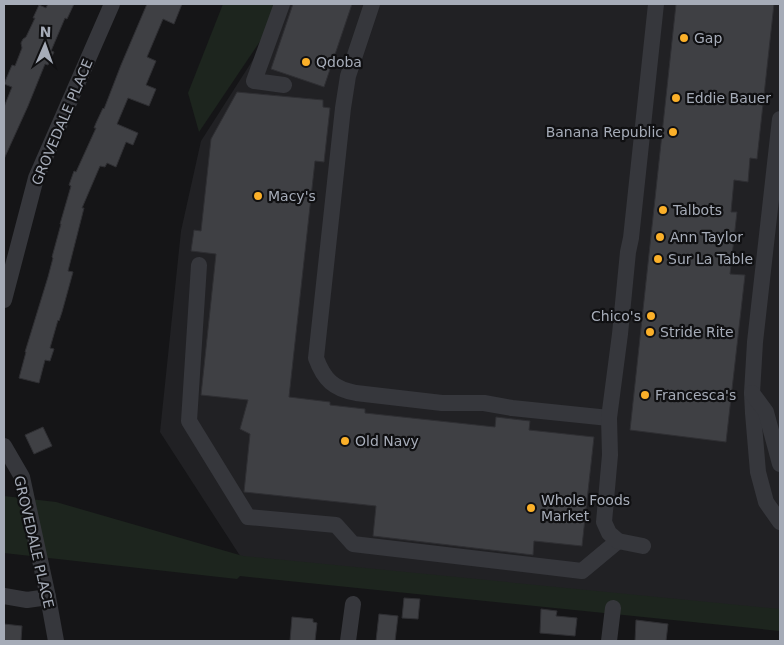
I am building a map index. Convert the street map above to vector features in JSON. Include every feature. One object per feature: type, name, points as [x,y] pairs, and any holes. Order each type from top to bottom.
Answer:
[{"type":"street","name":"GROVEDALE PLACE","points":[[4,300],[36,178],[112,4]]},
{"type":"street","points":[[282,4],[254,81],[284,85]]},
{"type":"street","points":[[372,4],[348,76],[344,100],[316,358],[320,369],[328,380],[344,391],[442,403],[484,403],[512,408],[609,418]]},
{"type":"street","points":[[643,546],[618,541],[609,533],[604,522],[610,455],[609,418],[631,238],[656,4]]},
{"type":"street","points":[[780,119],[755,342],[752,393],[752,413],[758,472],[766,502],[780,522]]},
{"type":"street","points":[[199,265],[189,421],[248,517],[336,525],[352,544],[582,570],[618,541]]},
{"type":"street","points":[[752,393],[766,412],[780,464]]},
{"type":"street","name":"GROVEDALE PLACE","points":[[4,446],[22,477],[56,641]]},
{"type":"street","points":[[4,596],[27,600],[48,597]]},
{"type":"street","points":[[348,641],[353,604]]},
{"type":"street","points":[[609,641],[613,608]]},
{"type":"shaded area","points":[[223,4],[276,4],[267,31],[199,132],[188,93]]},
{"type":"shaded area","points":[[279,4],[780,4],[780,615],[244,562],[160,432],[181,231],[201,141],[270,33]]},
{"type":"shaded area","points":[[4,496],[56,502],[243,556],[780,609],[780,631],[240,576],[237,579],[4,553]]},
{"type":"building","points":[[48,4],[74,4],[67,19],[65,18],[51,51],[54,52],[48,65],[45,64],[4,159],[4,107],[12,87],[4,84],[12,65],[15,66],[22,48],[21,43],[35,18],[33,18],[39,5],[46,8]]},
{"type":"building","points":[[147,4],[182,4],[174,24],[163,19],[147,57],[156,61],[146,85],[156,89],[149,106],[128,98],[117,124],[138,133],[133,145],[126,142],[116,167],[107,163],[105,167],[100,166],[82,208],[84,208],[68,271],[73,272],[50,348],[54,349],[50,361],[45,360],[39,383],[19,378],[53,258],[71,186],[69,185],[96,128],[94,128],[104,109]]},
{"type":"building","points":[[293,4],[352,4],[324,87],[271,69]]},
{"type":"building","points":[[676,4],[774,4],[757,159],[750,158],[748,182],[734,180],[731,212],[737,212],[730,274],[745,275],[726,442],[630,430]]},
{"type":"building","points":[[237,92],[323,100],[323,107],[330,108],[324,162],[315,161],[289,397],[330,402],[330,405],[365,409],[365,413],[495,427],[496,417],[530,421],[529,430],[594,437],[582,546],[534,541],[533,555],[373,536],[376,506],[244,492],[250,434],[240,429],[248,400],[201,395],[216,254],[191,251],[194,230],[201,231],[211,139]]},
{"type":"building","points":[[43,427],[52,446],[34,454],[25,435]]},
{"type":"building","points":[[404,598],[420,599],[418,619],[402,618]]},
{"type":"building","points":[[541,609],[557,611],[556,616],[577,618],[575,636],[540,633]]},
{"type":"building","points":[[379,614],[398,616],[395,641],[376,641]]},
{"type":"building","points":[[292,617],[313,619],[313,622],[317,623],[315,641],[290,641]]},
{"type":"building","points":[[636,620],[668,624],[666,641],[635,641]]},
{"type":"building","points":[[4,624],[22,626],[21,641],[4,641]]},
{"type":"place","name":"Gap","points":[[684,38]]},
{"type":"place","name":"Qdoba","points":[[306,62]]},
{"type":"place","name":"Eddie Bauer","points":[[676,98]]},
{"type":"place","name":"Banana Republic","points":[[673,132]]},
{"type":"place","name":"Macy's","points":[[258,196]]},
{"type":"place","name":"Talbots","points":[[663,210]]},
{"type":"place","name":"Ann Taylor","points":[[660,237]]},
{"type":"place","name":"Sur La Table","points":[[658,259]]},
{"type":"place","name":"Chico's","points":[[651,316]]},
{"type":"place","name":"Stride Rite","points":[[650,332]]},
{"type":"place","name":"Francesca's","points":[[645,395]]},
{"type":"place","name":"Old Navy","points":[[345,441]]},
{"type":"place","name":"Whole Foods Market","points":[[531,508]]}]
